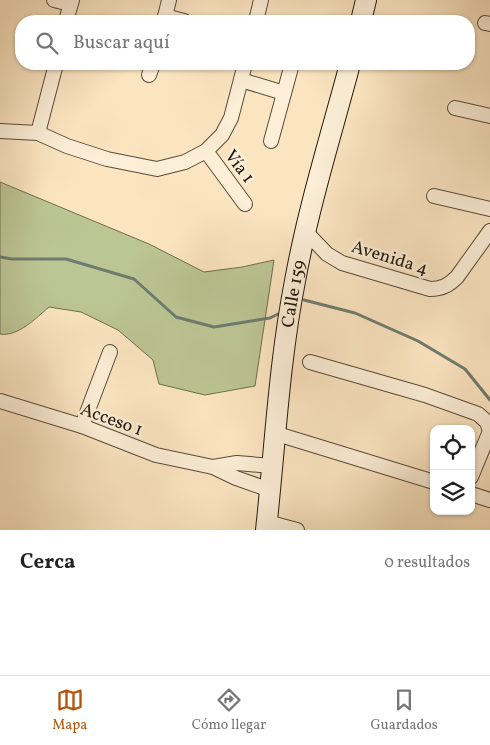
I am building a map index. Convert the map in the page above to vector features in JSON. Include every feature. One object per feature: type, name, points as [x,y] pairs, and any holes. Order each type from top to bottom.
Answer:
[{"type":"street","points":[[54,0],[71,2],[68,15]]},
{"type":"street","points":[[165,15],[169,0]]},
{"type":"street","points":[[257,15],[261,0]]},
{"type":"street","points":[[362,15],[366,0]]},
{"type":"street","points":[[38,133],[54,70]]},
{"type":"street","points":[[0,131],[38,133],[67,146],[107,159],[157,169],[185,162],[206,151],[222,135],[231,118],[244,70]]},
{"type":"street","points":[[271,141],[290,70]]},
{"type":"street","name":"Calle 159","points":[[267,526],[274,434],[283,357],[295,281],[348,70]]},
{"type":"street","points":[[241,80],[284,93]]},
{"type":"street","points":[[455,108],[490,116]]},
{"type":"street","name":"Vía 1","points":[[206,151],[245,204]]},
{"type":"street","points":[[434,196],[490,209]]},
{"type":"street","name":"Avenida 4","points":[[306,232],[327,254],[342,263],[430,289],[437,289],[444,287],[457,277],[490,231]]},
{"type":"street","points":[[82,426],[110,352]]},
{"type":"street","points":[[310,362],[425,396],[478,414],[487,422],[490,431],[474,470]]},
{"type":"street","name":"Acceso 1","points":[[0,401],[82,426],[156,455],[213,467],[236,478],[270,490]]},
{"type":"street","points":[[274,434],[430,481]]},
{"type":"street","name":"Acceso 1","points":[[213,467],[237,463],[272,466]]},
{"type":"street","points":[[475,495],[490,500]]},
{"type":"street","points":[[267,526],[297,530]]},
{"type":"green space","points":[[0,182],[149,244],[204,272],[274,260],[255,386],[205,395],[159,384],[153,360],[118,330],[81,312],[49,307],[20,330],[13,333],[0,334]]},
{"type":"waterway","points":[[0,257],[12,259],[66,259],[134,279],[176,317],[214,327],[270,318],[278,314]]},
{"type":"waterway","points":[[304,300],[355,313],[418,341],[465,369],[490,400]]}]
